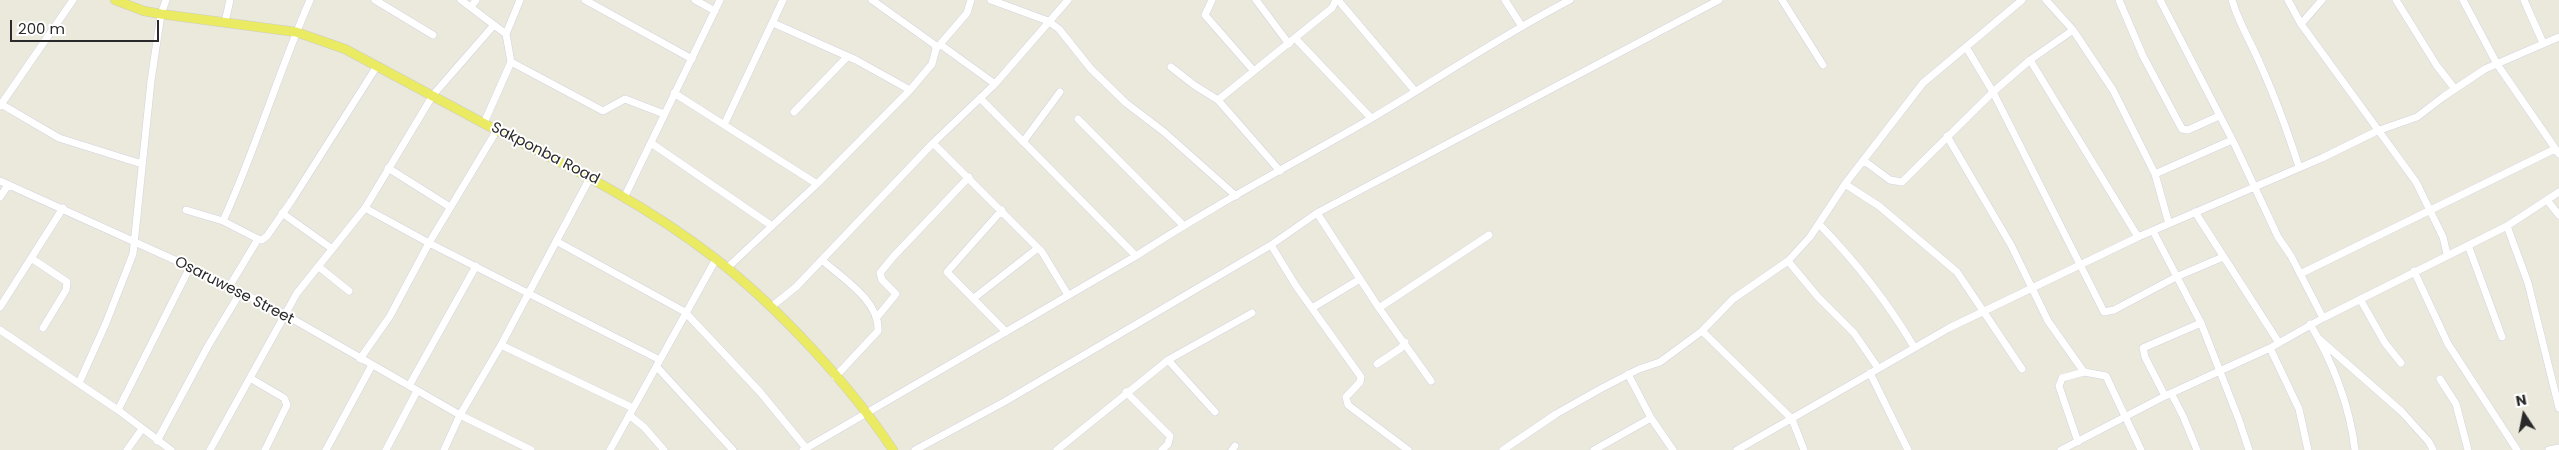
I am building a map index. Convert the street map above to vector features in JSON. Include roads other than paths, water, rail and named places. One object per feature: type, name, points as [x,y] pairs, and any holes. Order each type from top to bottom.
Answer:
[{"type":"main road","name":"Sakponba Road","points":[[115,0],[144,11],[296,32],[345,49],[625,196],[728,268],[771,307],[835,377],[893,450]]},
{"type":"street","points":[[73,0],[0,105],[59,138],[142,164]]},
{"type":"street","points":[[78,384],[106,323],[133,254],[151,81],[161,14],[166,0]]},
{"type":"street","points":[[225,22],[230,0]]},
{"type":"street","points":[[223,221],[247,168],[296,32],[310,0]]},
{"type":"street","points":[[375,0],[433,34]]},
{"type":"street","points":[[461,0],[506,34]]},
{"type":"street","points":[[471,7],[476,0]]},
{"type":"street","points":[[484,123],[511,62],[506,34],[520,0]]},
{"type":"street","points":[[585,0],[692,59]]},
{"type":"street","points":[[695,0],[715,11]]},
{"type":"street","points":[[625,196],[720,0]]},
{"type":"street","points":[[724,125],[783,0]]},
{"type":"street","points":[[872,0],[935,45],[995,84]]},
{"type":"street","points":[[728,268],[817,184],[910,90],[932,64],[939,47],[967,13],[971,0]]},
{"type":"street","points":[[991,0],[1013,3],[1048,21],[1059,29],[1091,69],[1126,103],[1164,132],[1236,196]]},
{"type":"street","points":[[771,307],[796,287],[933,143],[995,84],[1068,0]]},
{"type":"street","points":[[1212,0],[1205,15],[1253,70]]},
{"type":"street","points":[[1256,0],[1288,44]]},
{"type":"street","points":[[1218,100],[1332,8],[1337,0],[1415,91]]},
{"type":"street","points":[[1505,0],[1521,25]]},
{"type":"street","points":[[556,241],[684,312],[760,392],[804,449],[1136,256],[1183,225],[1371,118],[1521,25],[1570,0]]},
{"type":"street","points":[[915,450],[1004,402],[1271,245],[1317,213],[1719,0]]},
{"type":"street","points":[[1782,0],[1822,65]]},
{"type":"street","points":[[1503,450],[1556,414],[1628,374],[1660,362],[1702,331],[1733,299],[1788,260],[1819,224],[1863,160],[1923,84],[2022,0]]},
{"type":"street","points":[[2046,0],[2073,30],[2113,90],[2155,174],[2168,224]]},
{"type":"street","points":[[2119,0],[2140,49],[2182,129],[2188,130],[2219,116]]},
{"type":"street","points":[[2160,0],[2232,140],[2252,186],[2278,237],[2323,318]]},
{"type":"street","points":[[2232,0],[2238,20],[2261,64],[2299,167]]},
{"type":"street","points":[[2288,0],[2301,24],[2416,182],[2443,237],[2447,254]]},
{"type":"street","points":[[2301,24],[2322,0]]},
{"type":"street","points":[[2396,0],[2437,66],[2454,89]]},
{"type":"street","points":[[2300,274],[2430,209],[2557,151],[2497,64],[2463,0]]},
{"type":"street","points":[[2524,0],[2543,43]]},
{"type":"street","points":[[772,23],[856,60],[910,90]]},
{"type":"street","points":[[210,450],[297,293],[319,267],[331,248],[365,208],[433,95],[494,25]]},
{"type":"street","points":[[1863,160],[1890,180],[1902,182],[1993,92],[2030,60],[2073,30]]},
{"type":"street","points":[[1737,450],[1949,328],[2138,237],[2378,131],[2417,117],[2454,89],[2497,64],[2559,36]]},
{"type":"street","points":[[1296,38],[1371,118]]},
{"type":"street","points":[[1966,47],[1993,92],[2079,266],[2104,312],[2114,310],[2176,277],[2223,257]]},
{"type":"street","points":[[840,54],[841,63]]},
{"type":"street","points":[[794,112],[847,57]]},
{"type":"street","points":[[2030,60],[2138,237]]},
{"type":"street","points":[[511,62],[603,111],[625,99],[664,114]]},
{"type":"street","points":[[186,210],[223,221],[262,240],[267,236],[377,66]]},
{"type":"street","points":[[1171,67],[1194,86],[1218,100],[1280,171]]},
{"type":"street","points":[[1023,142],[1060,92]]},
{"type":"street","points":[[674,93],[817,184]]},
{"type":"street","points":[[980,98],[1078,194],[1136,256]]},
{"type":"street","points":[[1078,119],[1183,225]]},
{"type":"street","points":[[360,359],[390,316],[429,243],[497,130]]},
{"type":"street","points":[[1947,136],[2010,245],[2048,321],[2084,372]]},
{"type":"street","points":[[2155,174],[2232,140]]},
{"type":"street","points":[[652,143],[772,226]]},
{"type":"street","points":[[933,143],[1038,248],[1068,295]]},
{"type":"street","points":[[388,168],[450,208]]},
{"type":"street","points":[[444,450],[460,414],[500,345],[590,176]]},
{"type":"street","points":[[878,316],[896,294],[882,280],[880,274],[893,257],[969,177]]},
{"type":"street","name":"Osaruwese Street","points":[[0,181],[190,267],[284,314],[417,391],[531,450]]},
{"type":"street","points":[[0,197],[8,184]]},
{"type":"street","points":[[1846,184],[1879,206],[1957,272],[2022,369]]},
{"type":"street","points":[[2061,450],[2077,445],[2168,395],[2270,348],[2310,324],[2447,254],[2507,226],[2559,192]]},
{"type":"street","points":[[2547,200],[2559,215]]},
{"type":"street","points":[[0,307],[63,208]]},
{"type":"street","points":[[365,208],[429,243],[660,360]]},
{"type":"street","points":[[1002,210],[947,272],[1006,332]]},
{"type":"street","points":[[2196,212],[2279,343]]},
{"type":"street","points":[[282,213],[331,248]]},
{"type":"street","points":[[1317,213],[1379,308],[1431,381]]},
{"type":"street","points":[[1819,224],[1853,259],[1891,307],[1914,347]]},
{"type":"street","points":[[2507,226],[2528,283],[2559,408]]},
{"type":"street","points":[[2153,231],[2201,323],[2249,450]]},
{"type":"street","points":[[1379,308],[1489,234]]},
{"type":"street","points":[[229,287],[258,239]]},
{"type":"street","points":[[1271,245],[1312,308],[1361,377],[1360,382],[1346,398],[1348,405],[1408,450]]},
{"type":"street","points":[[2468,245],[2502,337]]},
{"type":"street","points":[[974,298],[1038,248]]},
{"type":"street","points":[[31,258],[67,282],[66,290],[43,328]]},
{"type":"street","points":[[610,450],[657,367],[684,312],[716,259]]},
{"type":"street","points":[[822,260],[870,304],[878,316],[878,330],[835,377]]},
{"type":"street","points":[[1788,260],[1818,297],[1854,333],[1878,368]]},
{"type":"street","points":[[409,386],[476,266]]},
{"type":"street","points":[[118,410],[190,267]]},
{"type":"street","points":[[319,267],[349,291]]},
{"type":"street","points":[[2414,271],[2448,344],[2517,450]]},
{"type":"street","points":[[1312,308],[1360,279]]},
{"type":"street","points":[[157,441],[208,346],[240,293]]},
{"type":"street","points":[[2360,299],[2384,343],[2401,363]]},
{"type":"street","points":[[1057,450],[1126,392],[1168,360],[1252,313]]},
{"type":"street","points":[[2197,450],[2168,395],[2145,357],[2143,348],[2201,323]]},
{"type":"street","points":[[2310,324],[2319,339],[2339,385],[2353,430],[2355,450]]},
{"type":"street","points":[[0,330],[118,410],[171,450]]},
{"type":"street","points":[[1702,331],[1792,419],[1804,450]]},
{"type":"street","points":[[2319,339],[2402,412],[2429,442],[2433,450]]},
{"type":"street","points":[[1376,364],[1401,348],[1405,342]]},
{"type":"street","points":[[500,345],[631,412],[664,450]]},
{"type":"street","points":[[2270,348],[2299,409],[2308,450]]},
{"type":"street","points":[[1168,360],[1215,412]]},
{"type":"street","points":[[326,450],[372,365]]},
{"type":"street","points":[[657,367],[733,450]]},
{"type":"street","points":[[2077,445],[2059,386],[2062,378],[2084,372],[2106,376],[2124,419],[2141,450]]},
{"type":"street","points":[[1870,373],[1908,450]]},
{"type":"street","points":[[1628,374],[1651,418],[1673,450]]},
{"type":"street","points":[[250,378],[284,398],[287,405],[265,450]]},
{"type":"street","points":[[2440,379],[2456,404],[2468,450]]},
{"type":"street","points":[[386,450],[417,391]]},
{"type":"street","points":[[1126,392],[1170,436],[1168,444],[1162,450]]},
{"type":"street","points":[[1594,450],[1651,418]]},
{"type":"street","points":[[127,450],[142,429]]}]
